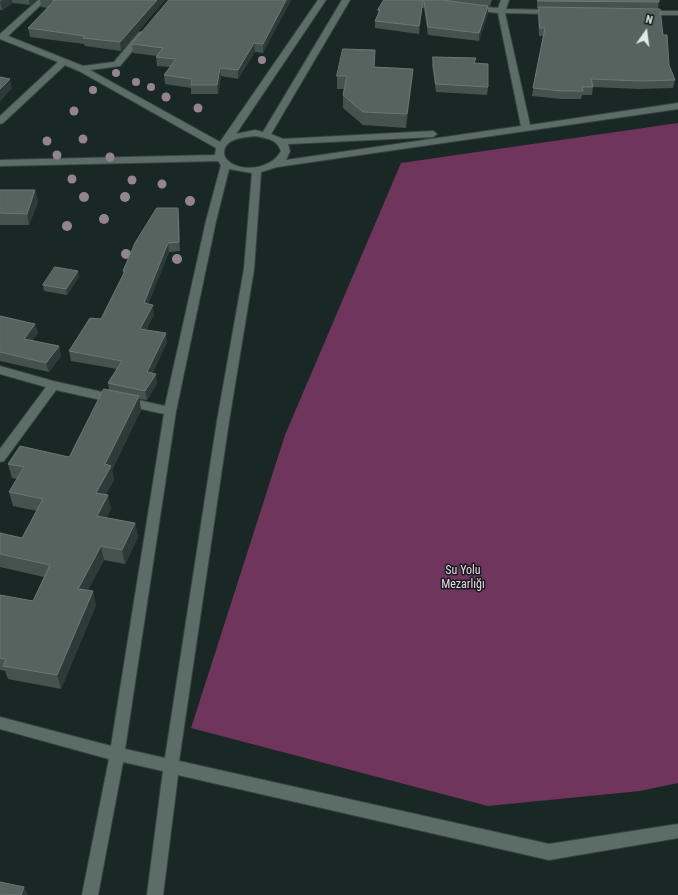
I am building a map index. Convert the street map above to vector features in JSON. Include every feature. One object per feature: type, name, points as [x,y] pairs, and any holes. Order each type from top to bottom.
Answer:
[{"type":"street","points":[[42,0],[1,36],[82,69],[223,144]]},
{"type":"street","points":[[90,895],[117,754],[170,411],[223,161],[218,152],[322,0]]},
{"type":"street","points":[[266,134],[346,0]]},
{"type":"street","points":[[505,0],[501,11],[526,129]]},
{"type":"street","points":[[463,7],[501,11],[562,12]]},
{"type":"street","points":[[632,13],[678,13]]},
{"type":"street","points":[[82,69],[117,64],[146,29]]},
{"type":"street","points":[[0,121],[63,62]]},
{"type":"street","points":[[0,163],[223,161],[245,170],[257,170],[277,164],[678,106]]},
{"type":"street","points":[[282,142],[526,129]]},
{"type":"street","points":[[223,144],[245,134],[266,134],[282,142],[286,147],[286,153],[283,159],[277,164]]},
{"type":"street","points":[[155,895],[170,766],[223,421],[249,269],[257,170]]},
{"type":"street","points":[[0,370],[53,385],[170,411]]},
{"type":"street","points":[[0,458],[53,385]]},
{"type":"street","points":[[0,723],[117,754],[549,852],[678,831]]},
{"type":"green space","name":"Su Yolu Mezarlığı","points":[[678,123],[678,783],[640,791],[488,806],[191,728],[285,435],[401,163]]},
{"type":"building","points":[[55,0],[157,0],[120,42],[83,38],[85,36],[28,28]]},
{"type":"building","points":[[169,0],[286,0],[263,44],[254,43],[238,70],[220,68],[217,85],[191,85],[192,79],[164,75],[176,59],[156,57],[163,48],[132,44]]},
{"type":"building","points":[[384,0],[442,0],[488,6],[479,33],[428,27],[424,1],[419,26],[375,21],[380,10],[378,10]]},
{"type":"building","points":[[659,0],[659,2],[538,1]]},
{"type":"building","points":[[539,7],[660,9],[663,35],[667,35],[669,65],[675,80],[641,81],[591,79],[593,87],[582,87],[583,91],[562,91],[533,88],[545,28],[540,28]]},
{"type":"building","points":[[343,49],[375,50],[374,67],[413,69],[407,114],[363,112],[343,95],[347,76],[337,76]]},
{"type":"building","points":[[433,57],[476,58],[474,63],[488,64],[488,87],[436,84]]},
{"type":"building","points":[[0,77],[10,79],[0,89]]},
{"type":"building","points":[[0,190],[35,190],[27,214],[0,213]]},
{"type":"building","points":[[157,208],[178,208],[179,242],[168,243],[144,303],[153,305],[140,329],[166,333],[147,372],[156,374],[145,391],[108,383],[122,361],[69,351],[90,318],[101,319],[125,271],[123,271],[135,243]]},
{"type":"building","points":[[55,267],[78,271],[66,289],[43,285]]},
{"type":"building","points":[[0,316],[35,324],[24,339],[59,346],[46,363],[0,352]]},
{"type":"building","points":[[104,389],[139,396],[105,464],[111,466],[96,493],[108,495],[97,516],[135,523],[122,550],[101,546],[78,589],[93,591],[57,675],[3,666],[6,659],[0,658],[0,595],[33,601],[50,565],[0,554],[0,533],[22,538],[43,499],[9,492],[24,467],[8,464],[20,446],[69,457]]},
{"type":"building","points":[[0,882],[24,887],[21,895],[0,895]]}]
